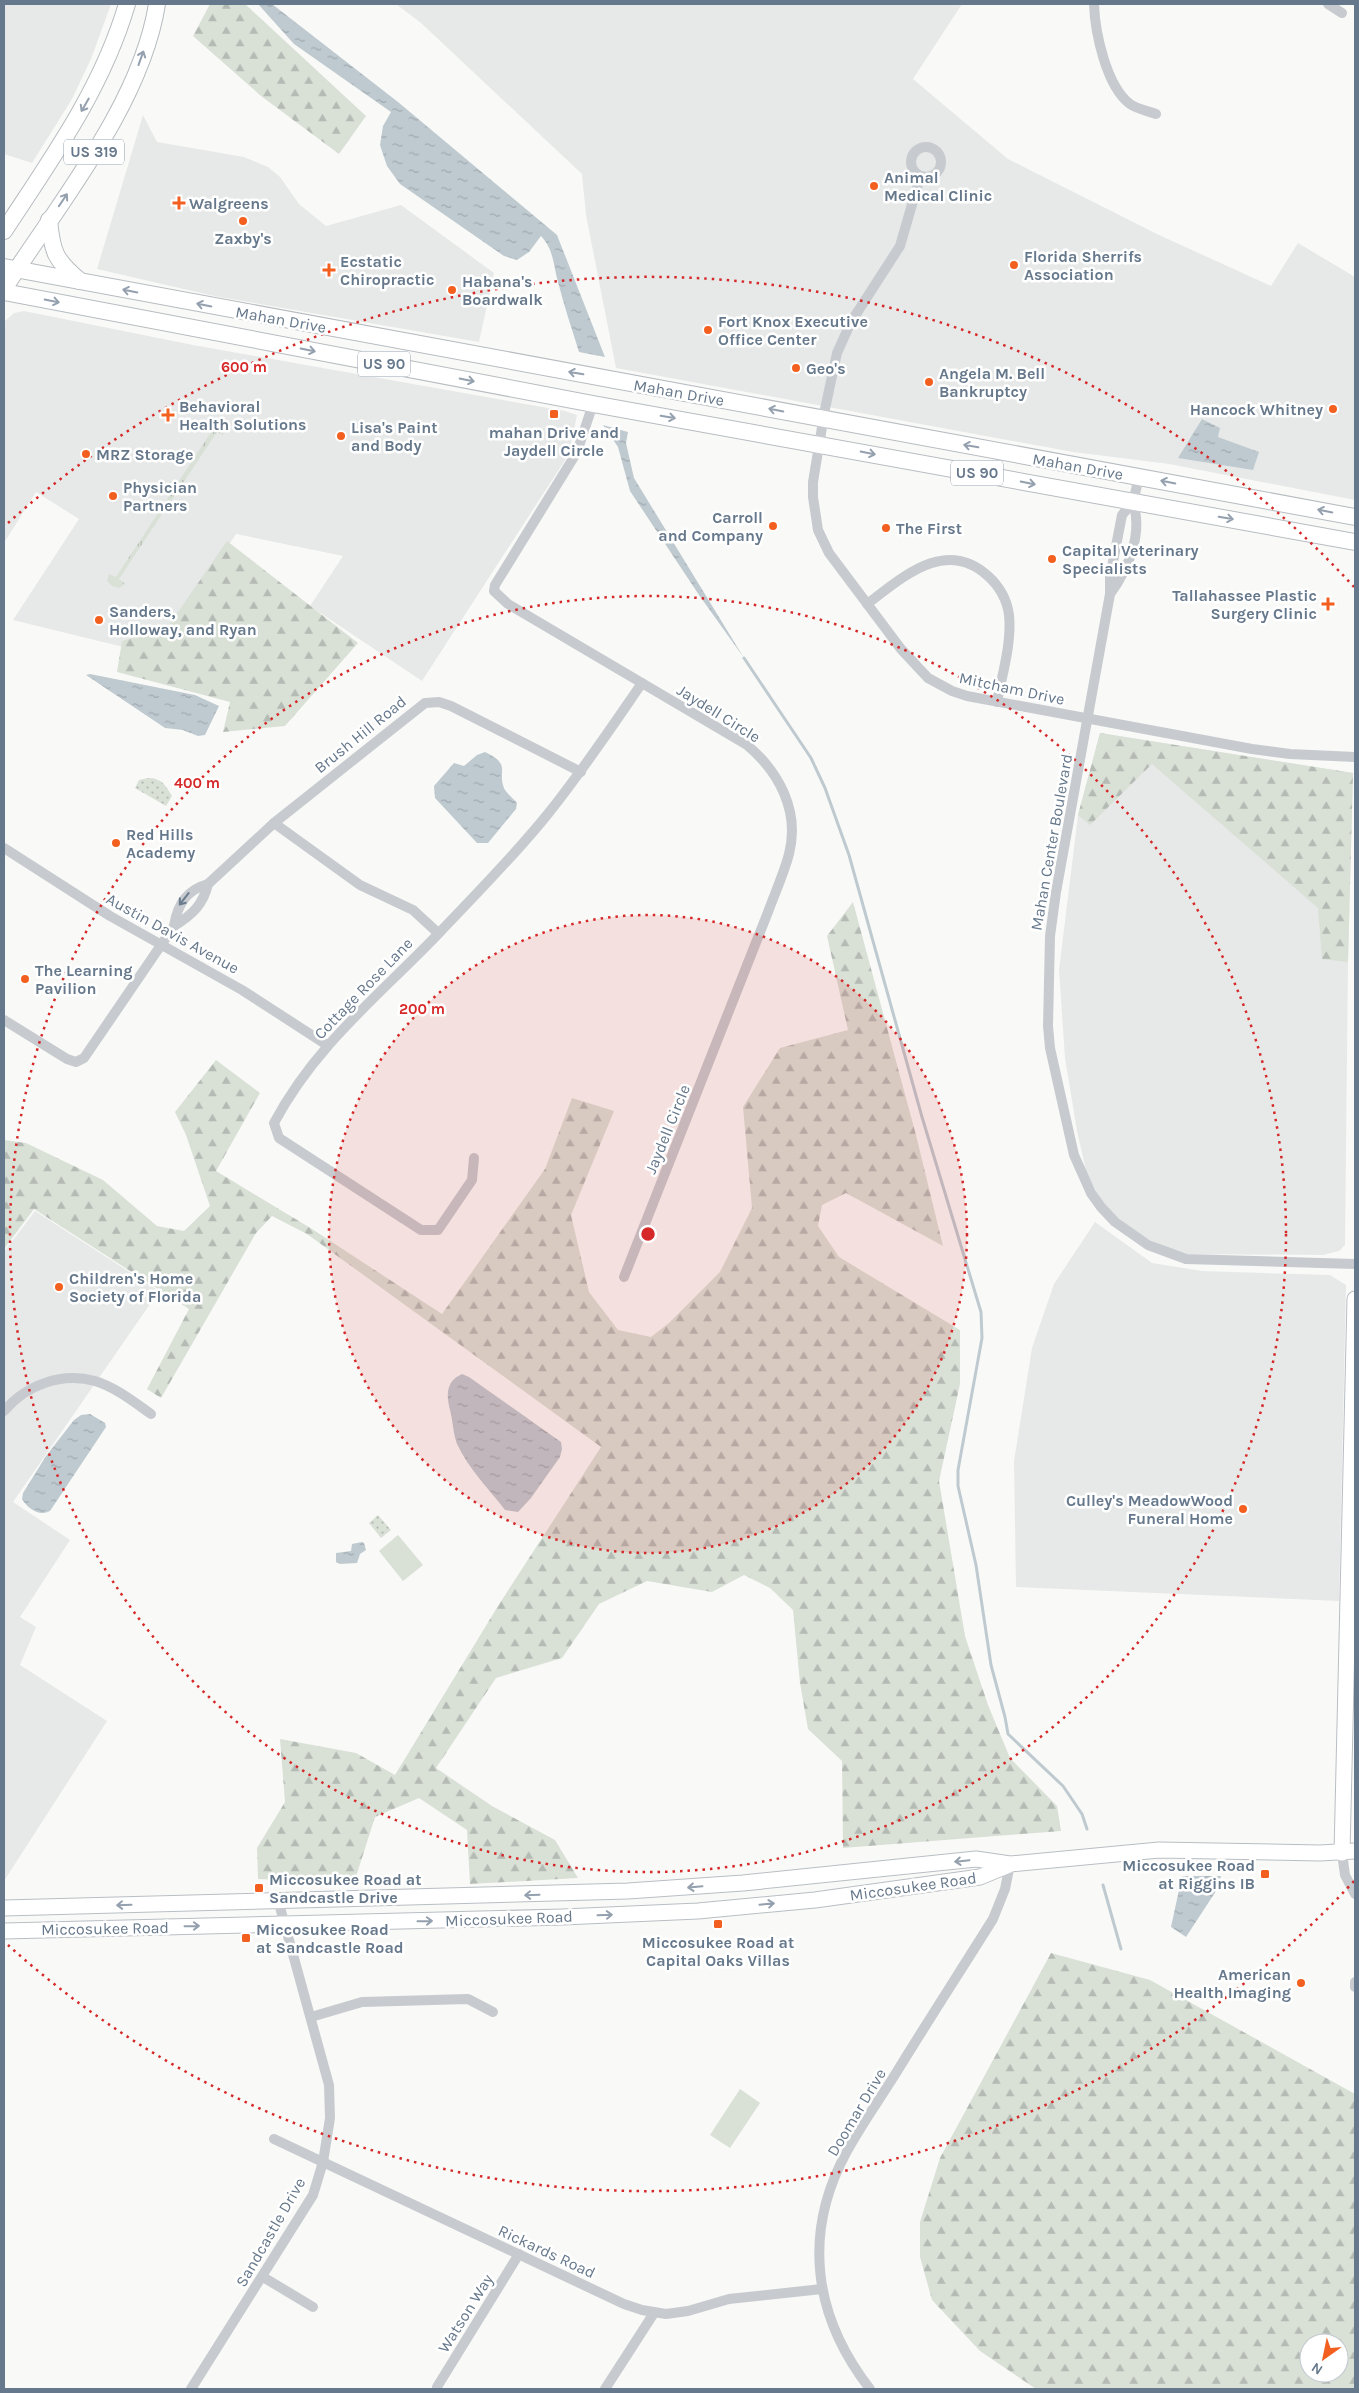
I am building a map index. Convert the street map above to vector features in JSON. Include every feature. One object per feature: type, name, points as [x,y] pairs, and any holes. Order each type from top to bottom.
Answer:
[{"type":"main road","name":"US 319","points":[[4,231],[56,154],[87,102],[107,62],[127,4]]},
{"type":"main road","name":"US 319","points":[[4,291],[10,268],[49,220],[114,120],[143,52],[157,4]]},
{"type":"main road","points":[[49,220],[55,255],[61,264],[82,282]]},
{"type":"main road","name":"Mahan Drive","points":[[10,268],[1355,517]]},
{"type":"main road","name":"Mahan Drive","points":[[4,291],[593,404],[1355,542]]},
{"type":"main road","points":[[260,341],[265,316]]},
{"type":"main road","points":[[593,404],[624,382],[635,411]]},
{"type":"street","points":[[1094,4],[1098,39],[1111,76],[1130,104],[1156,114]]},
{"type":"street","points":[[1328,4],[1342,13]]},
{"type":"street","name":"Mitcham Drive","points":[[920,177],[900,246],[852,322],[837,353],[823,420],[813,482],[814,514],[818,530],[829,553],[867,604],[901,649],[928,678],[952,692],[1088,719],[1290,754],[1355,757]]},
{"type":"street","name":"Jaydell Circle","points":[[593,404],[577,452],[495,585],[494,591],[508,604],[746,745],[760,756],[774,773],[788,800],[792,838],[789,854],[768,912],[624,1277]]},
{"type":"street","name":"Mahan Center Boulevard","points":[[1139,477],[1133,502],[1122,516],[1110,577],[1110,594],[1050,936],[1048,1026],[1052,1065],[1080,1172],[1091,1193],[1115,1222],[1148,1245],[1167,1253],[1206,1261],[1355,1264]]},
{"type":"street","name":"Mahan Center Boulevard","points":[[1110,594],[1124,574],[1134,543],[1138,518],[1133,502]]},
{"type":"street","points":[[867,604],[912,570],[924,564],[947,560],[961,562],[983,572],[998,587],[1009,613],[1008,641],[997,702]]},
{"type":"street","name":"Cottage Rose Lane","points":[[474,1158],[472,1180],[445,1222],[438,1230],[433,1232],[421,1230],[279,1138],[274,1123],[284,1105],[327,1045],[358,1011],[438,933],[546,817],[581,772],[642,683]]},
{"type":"street","name":"Brush Hill Road","points":[[174,926],[176,911],[186,895],[200,886],[208,884],[274,823],[425,703],[439,702],[451,706],[581,772]]},
{"type":"street","points":[[274,823],[360,885],[413,910],[438,933]]},
{"type":"street","name":"Austin Davis Avenue","points":[[4,848],[110,916],[242,990],[327,1045]]},
{"type":"street","name":"Brush Hill Road","points":[[4,1020],[67,1059],[76,1062],[84,1058],[174,926],[197,910],[205,897],[208,884]]},
{"type":"street","points":[[1355,1299],[1351,1854],[1345,1875],[1355,1894]]},
{"type":"street","points":[[4,1411],[18,1396],[33,1387],[61,1379],[76,1378],[95,1381],[112,1388],[151,1414]]},
{"type":"street","name":"Miccosukee Road","points":[[4,1908],[562,1894],[743,1883],[976,1860],[1010,1864],[1159,1850],[1351,1854]]},
{"type":"street","name":"Miccosukee Road","points":[[4,1931],[553,1917],[698,1911],[815,1900],[980,1877],[1010,1864]]},
{"type":"street","name":"Doomar Drive","points":[[866,2388],[851,2365],[827,2313],[819,2268],[820,2235],[826,2204],[834,2179],[847,2152],[993,1919],[1005,1889],[1010,1864]]},
{"type":"street","points":[[743,1883],[744,1907]]},
{"type":"street","name":"Sandcastle Drive","points":[[191,2389],[313,2195],[323,2162],[330,2118],[329,2085],[278,1900]]},
{"type":"street","points":[[1355,1982],[1355,1987]]},
{"type":"street","points":[[311,2017],[362,2002],[468,1999],[493,2012]]},
{"type":"street","name":"Rickards Road","points":[[274,2139],[624,2304],[654,2313],[688,2311],[729,2299],[822,2289]]},
{"type":"street","name":"Watson Way","points":[[437,2387],[519,2254]]},
{"type":"street","points":[[263,2277],[313,2307]]},
{"type":"street","points":[[605,2389],[654,2313]]},
{"type":"shaded area","points":[[4,4],[111,4],[91,59],[72,99],[32,163],[4,154]]},
{"type":"shaded area","points":[[396,4],[962,4],[913,79],[1008,159],[1159,235],[1271,286],[1298,243],[1355,277],[1355,500],[1169,464],[1073,452],[616,368],[586,215],[582,174],[421,23]]},
{"type":"shaded area","points":[[143,115],[157,142],[244,157],[268,167],[280,177],[299,204],[326,226],[401,205],[494,273],[479,342],[214,296],[97,269]]},
{"type":"shaded area","points":[[24,311],[193,345],[565,411],[577,415],[569,454],[422,681],[310,606],[343,556],[236,534],[156,655],[13,620],[79,519],[36,492],[4,543],[4,322],[14,313]]},
{"type":"shaded area","points":[[1100,733],[1353,773],[1348,962],[1345,1245],[1339,1251],[1323,1255],[1182,1254],[1141,1236],[1118,1219],[1102,1201],[1087,1175],[1077,1131],[1065,1058],[1059,970],[1078,815]]},
{"type":"shaded area","points":[[35,1211],[159,1291],[13,1502],[70,1540],[20,1617],[36,1627],[20,1665],[107,1721],[4,1881],[4,1252]]},
{"type":"shaded area","points":[[1095,1222],[1152,1263],[1202,1271],[1330,1275],[1346,1285],[1339,1601],[1016,1587],[1014,1461],[1032,1348],[1054,1284]]},
{"type":"green space","points":[[210,4],[245,4],[366,116],[339,154],[261,96],[193,36]]},
{"type":"green space","points":[[214,417],[223,421],[225,426],[223,435],[217,432],[171,501],[176,507],[171,514],[164,511],[119,579],[125,584],[119,588],[112,586],[107,581],[109,574],[116,577],[172,492],[166,488],[170,481],[177,484],[213,429],[207,424]]},
{"type":"green space","points":[[227,541],[358,643],[285,726],[223,732],[230,702],[117,672],[122,641],[167,628]]},
{"type":"green space","points":[[1100,733],[1353,773],[1348,962],[1322,959],[1318,908],[1152,764],[1090,825],[1078,815]]},
{"type":"green space","points":[[157,779],[168,789],[172,796],[166,806],[135,788],[139,780]]},
{"type":"green space","points":[[853,902],[916,1135],[943,1246],[846,1193],[822,1205],[818,1226],[839,1257],[960,1330],[960,1384],[939,1481],[965,1636],[988,1705],[1010,1758],[1057,1806],[1061,1831],[843,1848],[842,1761],[808,1729],[800,1683],[793,1610],[770,1588],[744,1575],[712,1592],[647,1581],[599,1604],[562,1658],[496,1678],[436,1768],[492,1806],[555,1840],[578,1878],[470,1884],[467,1830],[419,1798],[375,1817],[354,1883],[258,1879],[257,1848],[285,1802],[280,1739],[356,1753],[395,1775],[498,1606],[601,1447],[307,1234],[272,1216],[256,1233],[161,1398],[147,1389],[189,1309],[34,1209],[4,1249],[4,1140],[26,1143],[103,1180],[157,1226],[184,1231],[210,1206],[186,1135],[175,1112],[216,1060],[260,1093],[216,1171],[312,1229],[442,1314],[545,1169],[572,1098],[614,1111],[571,1215],[589,1292],[618,1330],[651,1337],[669,1323],[720,1272],[752,1208],[743,1107],[780,1048],[848,1030],[827,936]]},
{"type":"green space","points":[[378,1515],[391,1530],[381,1538],[369,1523]]},
{"type":"green space","points":[[398,1535],[423,1565],[403,1581],[379,1551]]},
{"type":"green space","points":[[1051,1953],[1150,1980],[1355,2094],[1355,2389],[1036,2389],[980,2351],[932,2300],[920,2257],[920,2222],[940,2158]]},
{"type":"green space","points":[[740,2089],[760,2103],[730,2148],[710,2135]]},
{"type":"water","points":[[258,4],[272,4],[398,102],[557,235],[605,357],[579,352],[551,252],[541,236],[529,252],[517,260],[504,256],[400,184],[387,166],[380,145],[383,126],[391,112],[294,44]]},
{"type":"water","points":[[1202,419],[1220,428],[1218,437],[1259,452],[1253,470],[1178,458]]},
{"type":"water","points":[[603,425],[628,432],[626,443],[634,478],[744,658],[699,595],[630,491],[618,447]]},
{"type":"water","points":[[90,674],[195,695],[219,706],[205,735],[198,736],[183,730],[165,728],[86,675]]},
{"type":"water","points":[[485,752],[501,764],[504,788],[517,803],[516,809],[488,843],[477,843],[435,798],[434,786],[454,763],[464,766],[477,755]]},
{"type":"water","points":[[462,1374],[561,1442],[560,1457],[531,1498],[518,1512],[505,1510],[473,1470],[457,1444],[448,1389],[453,1380]]},
{"type":"water","points":[[90,1414],[105,1423],[106,1427],[50,1511],[42,1513],[34,1511],[22,1499],[23,1493],[46,1456],[74,1420],[81,1415]]},
{"type":"water","points":[[362,1542],[366,1550],[360,1554],[357,1563],[340,1564],[336,1562],[336,1553],[351,1551],[352,1544]]},
{"type":"water","points":[[1182,1876],[1221,1876],[1218,1888],[1186,1937],[1171,1927]]},
{"type":"waterway","points":[[744,658],[811,758],[825,788],[849,855],[922,1117],[981,1312],[982,1338],[958,1470],[958,1486],[976,1565],[991,1665],[1008,1734],[1063,1786],[1082,1814],[1087,1829]]},
{"type":"waterway","points":[[1103,1885],[1121,1949]]},
{"type":"place","name":"Animal Medical Clinic","points":[[874,186]]},
{"type":"place","name":"Walgreens","points":[[179,203]]},
{"type":"place","name":"Zaxby's","points":[[243,221]]},
{"type":"place","name":"Florida Sherrifs Association","points":[[1014,265]]},
{"type":"place","name":"Ecstatic Chiropractic","points":[[329,270]]},
{"type":"place","name":"Habana's Boardwalk","points":[[452,290]]},
{"type":"place","name":"Fort Knox Executive Office Center","points":[[708,330]]},
{"type":"place","name":"Geo's","points":[[796,368]]},
{"type":"place","name":"Angela M. Bell Bankruptcy","points":[[929,382]]},
{"type":"place","name":"Hancock Whitney","points":[[1333,409]]},
{"type":"place","name":"mahan Drive and Jaydell Circle","points":[[554,414]]},
{"type":"place","name":"Behavioral Health Solutions","points":[[168,415]]},
{"type":"place","name":"Lisa's Paint and Body","points":[[341,436]]},
{"type":"place","name":"MRZ Storage","points":[[86,454]]},
{"type":"place","name":"Physician Partners","points":[[113,496]]},
{"type":"place","name":"Carroll and Company","points":[[773,526]]},
{"type":"place","name":"The First","points":[[886,528]]},
{"type":"place","name":"Capital Veterinary Specialists","points":[[1052,559]]},
{"type":"place","name":"Tallahassee Plastic Surgery Clinic","points":[[1328,604]]},
{"type":"place","name":"Sanders, Holloway, and Ryan","points":[[99,620]]},
{"type":"place","name":"Red Hills Academy","points":[[116,843]]},
{"type":"place","name":"The Learning Pavilion","points":[[25,979]]},
{"type":"place","name":"Children's Home Society of Florida","points":[[59,1287]]},
{"type":"place","name":"Culley's MeadowWood Funeral Home","points":[[1243,1509]]},
{"type":"place","name":"Miccosukee Road at Riggins IB","points":[[1265,1874]]},
{"type":"place","name":"Miccosukee Road at Sandcastle Drive","points":[[259,1888]]},
{"type":"place","name":"Miccosukee Road at Capital Oaks Villas","points":[[718,1924]]},
{"type":"place","name":"Miccosukee Road at Sandcastle Road","points":[[246,1938]]},
{"type":"place","name":"American Health Imaging","points":[[1301,1983]]}]
